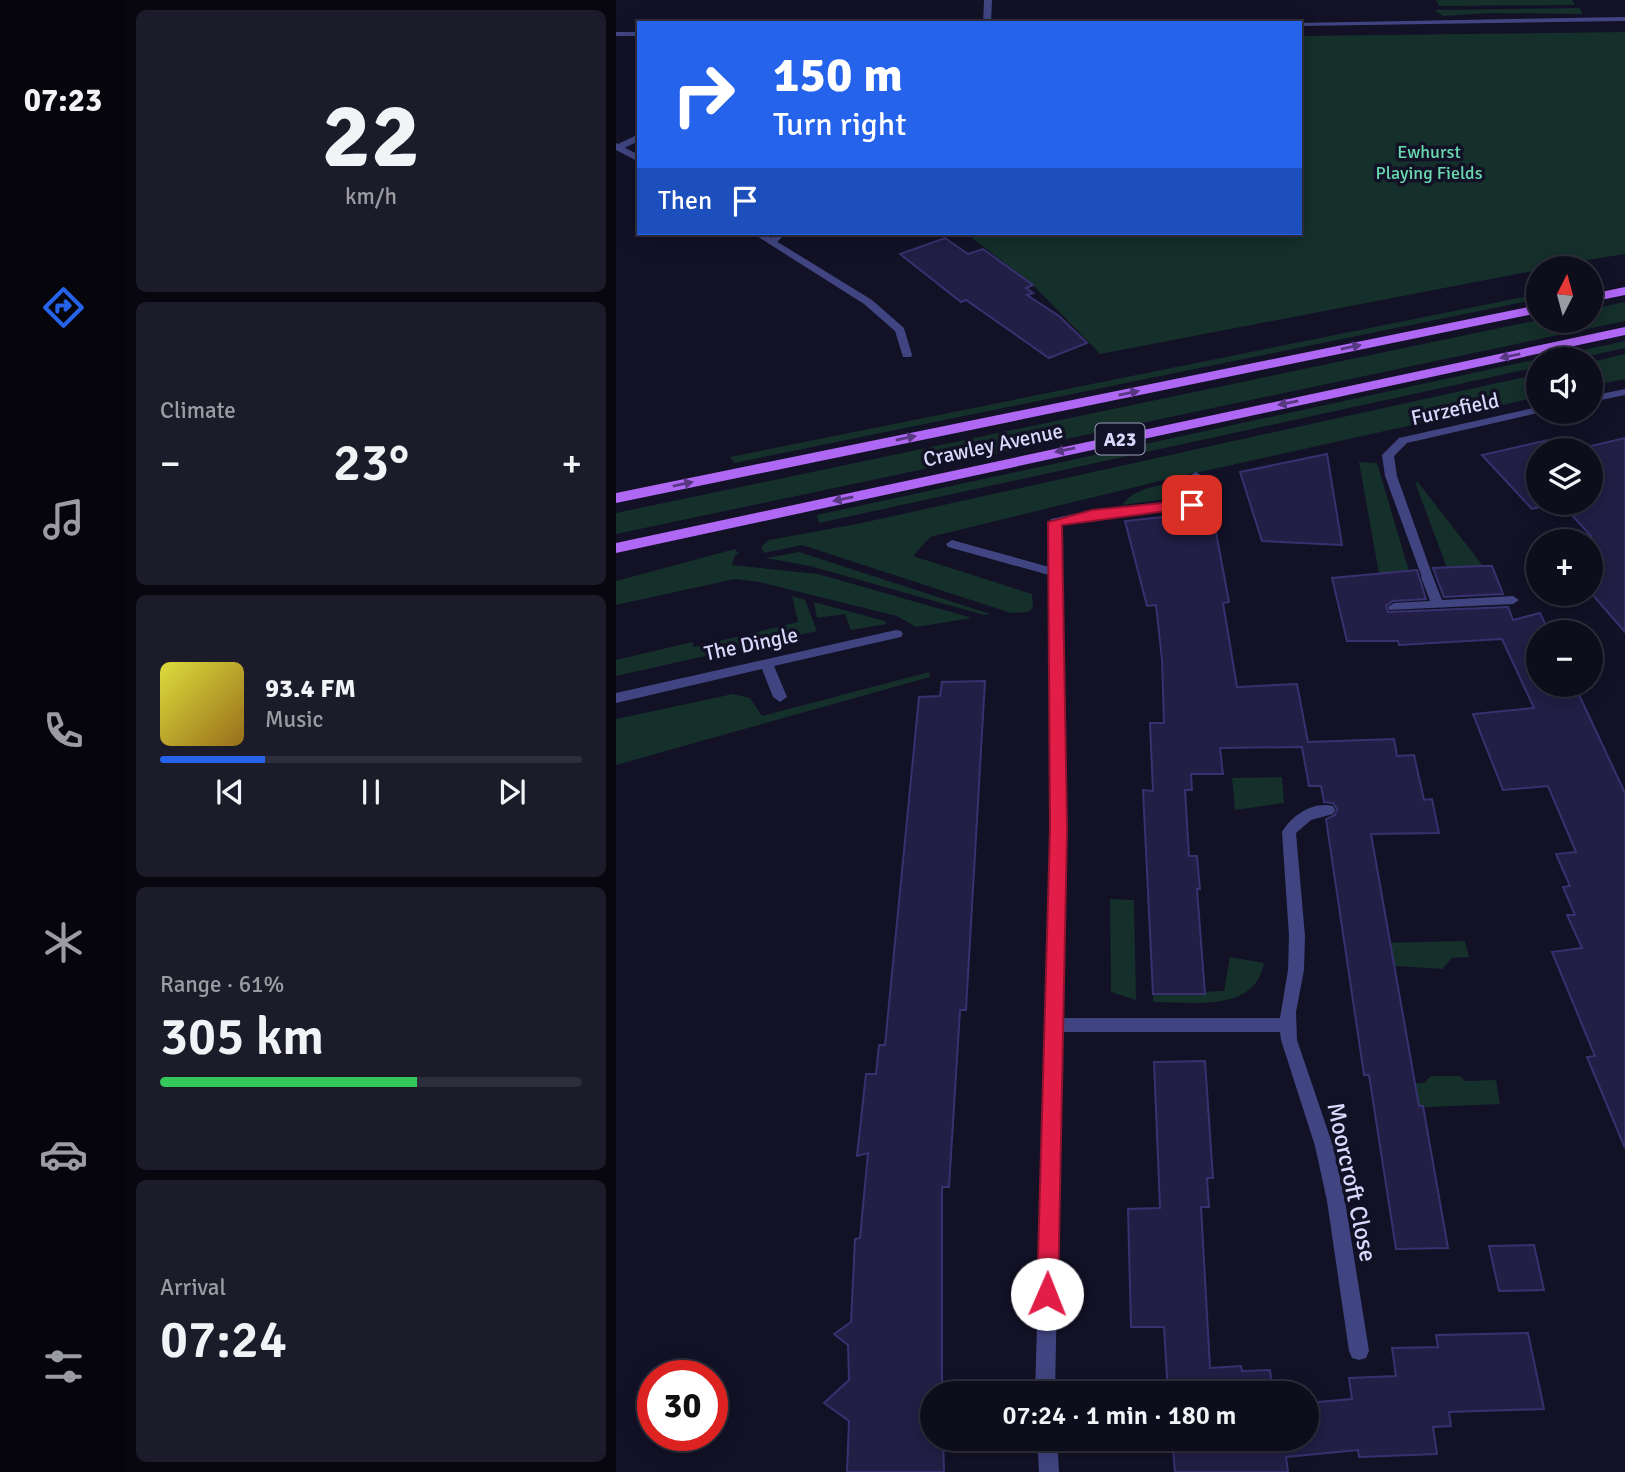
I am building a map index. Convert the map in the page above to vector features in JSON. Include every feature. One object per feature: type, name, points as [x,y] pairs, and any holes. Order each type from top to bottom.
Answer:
[{"type":"main road","points":[[1603,296],[1625,291]]},
{"type":"main road","name":"Crawley Avenue","points":[[616,498],[1526,311]]},
{"type":"main road","name":"Crawley Avenue","points":[[616,548],[1625,331]]},
{"type":"street","points":[[987,21],[988,0]]},
{"type":"street","points":[[1302,24],[1625,19]]},
{"type":"street","points":[[616,34],[637,34]]},
{"type":"street","points":[[618,146],[637,138]]},
{"type":"street","points":[[618,146],[637,158]]},
{"type":"street","points":[[760,235],[877,309],[900,330],[907,355]]},
{"type":"street","points":[[772,242],[779,235]]},
{"type":"street","points":[[1603,397],[1625,392]]},
{"type":"street","name":"Furzefield","points":[[1438,605],[1391,476],[1388,455],[1403,440],[1526,414]]},
{"type":"street","points":[[1045,1381],[1059,829],[1055,522],[1092,514],[1192,505],[1201,495],[1196,476]]},
{"type":"street","points":[[952,544],[1054,572]]},
{"type":"street","points":[[1394,607],[1513,600]]},
{"type":"street","name":"The Dingle","points":[[616,698],[896,634]]},
{"type":"street","points":[[766,663],[780,697]]},
{"type":"street","name":"Moorcroft Close","points":[[1328,810],[1311,812],[1301,818],[1289,832],[1296,899],[1296,970],[1288,1025],[1289,1040],[1311,1102],[1332,1179],[1359,1351]]},
{"type":"street","points":[[1056,1025],[1288,1025]]},
{"type":"street","points":[[1048,1451],[1049,1472]]},
{"type":"green space","points":[[1436,0],[1572,0],[1575,5],[1439,6]]},
{"type":"green space","points":[[1580,8],[1582,14],[1490,13],[1443,16],[1434,10]]},
{"type":"green space","name":"Ewhurst Playing Fields","points":[[1625,32],[1625,254],[1603,258],[1526,256],[1526,272],[1100,354],[1033,285],[969,235],[1302,235],[1302,36]]},
{"type":"green space","points":[[1526,296],[1526,301],[734,463],[730,457]]},
{"type":"green space","points":[[1625,302],[1625,321],[1603,326],[1603,307]]},
{"type":"green space","points":[[1526,323],[1526,333],[1568,333],[616,534],[616,513]]},
{"type":"green space","points":[[1625,341],[1625,348],[1603,353],[1603,347],[1597,347]]},
{"type":"green space","points":[[1625,354],[1625,379],[1603,384],[1603,359]]},
{"type":"green space","points":[[1526,362],[1526,370],[819,523],[817,515]]},
{"type":"green space","points":[[1526,377],[1526,400],[1164,480],[930,537],[913,556],[1032,594],[1033,608],[1027,612],[1011,613],[802,545],[764,553],[761,547],[769,540],[857,524]]},
{"type":"green space","points":[[1359,462],[1377,463],[1409,571],[1379,574]]},
{"type":"green space","points":[[1188,480],[1189,488],[1182,497],[1122,505],[1143,490]]},
{"type":"green space","points":[[1417,481],[1483,566],[1447,568],[1416,485]]},
{"type":"green space","points":[[735,549],[739,554],[735,555],[732,565],[818,574],[972,618],[916,627],[897,616],[759,582],[735,579],[616,605],[616,581]]},
{"type":"green space","points":[[799,552],[990,614],[984,615],[810,566],[766,558]]},
{"type":"green space","points":[[792,596],[805,600],[817,631],[616,676],[616,660],[692,642],[694,647],[798,622]]},
{"type":"green space","points":[[814,602],[885,621],[887,624],[851,630],[845,614],[817,618]]},
{"type":"green space","points":[[929,672],[930,677],[616,765],[616,719],[733,694],[750,698],[762,716]]},
{"type":"green space","points":[[1282,777],[1284,803],[1235,810],[1232,778]]},
{"type":"green space","points":[[1110,899],[1134,900],[1136,1000],[1111,992]]},
{"type":"green space","points":[[1465,941],[1469,957],[1452,958],[1442,969],[1382,965],[1377,943]]},
{"type":"green space","points":[[1230,957],[1264,963],[1258,979],[1248,990],[1220,1001],[1153,1002],[1153,994],[1224,991]]},
{"type":"green space","points":[[1431,1076],[1460,1076],[1465,1081],[1496,1080],[1500,1104],[1406,1108],[1403,1084],[1424,1083]]},
{"type":"building","points":[[945,238],[968,254],[983,249],[1033,285],[1026,288],[1033,293],[1027,295],[1059,316],[1087,343],[1049,358],[966,300],[961,302],[900,254]]},
{"type":"building","points":[[1625,438],[1625,632],[1602,606],[1603,529],[1585,529],[1572,515],[1603,515],[1603,443]]},
{"type":"building","points":[[1526,445],[1526,503],[1482,455]]},
{"type":"building","points":[[1327,454],[1342,545],[1262,541],[1240,472]]},
{"type":"building","points":[[1181,515],[1186,528],[1215,527],[1229,602],[1223,603],[1237,687],[1297,684],[1308,742],[1394,739],[1397,756],[1414,755],[1424,800],[1432,799],[1439,833],[1371,834],[1419,1106],[1423,1106],[1448,1248],[1396,1249],[1369,1075],[1364,1075],[1326,819],[1335,815],[1337,809],[1333,803],[1324,802],[1321,786],[1309,786],[1302,747],[1220,748],[1223,774],[1191,774],[1192,790],[1185,790],[1189,856],[1197,856],[1205,994],[1153,994],[1143,790],[1153,791],[1150,723],[1164,723],[1162,660],[1156,605],[1147,606],[1125,521]]},
{"type":"building","points":[[1492,566],[1503,594],[1444,597],[1433,568]]},
{"type":"building","points":[[1417,570],[1426,599],[1393,601],[1386,606],[1388,612],[1508,607],[1513,620],[1540,613],[1543,620],[1526,620],[1526,691],[1502,639],[1399,645],[1398,641],[1347,641],[1332,578]]},
{"type":"building","points":[[985,681],[966,1010],[960,1010],[949,1187],[942,1187],[942,1381],[920,1381],[920,1451],[943,1451],[944,1472],[847,1472],[849,1421],[824,1403],[849,1380],[848,1345],[834,1334],[851,1322],[855,1239],[860,1238],[868,1153],[857,1156],[866,1074],[876,1074],[879,1045],[885,1045],[919,697],[940,696],[942,682]]},
{"type":"building","points":[[1529,697],[1580,697],[1625,793],[1625,1148],[1587,1057],[1595,1056],[1552,952],[1582,948],[1567,915],[1575,915],[1563,887],[1570,886],[1556,854],[1576,852],[1548,786],[1503,790],[1473,714],[1534,708]]},
{"type":"building","points":[[1205,1061],[1213,1178],[1207,1178],[1209,1207],[1201,1207],[1210,1368],[1241,1366],[1242,1371],[1270,1370],[1271,1381],[1167,1381],[1164,1327],[1131,1327],[1128,1209],[1160,1208],[1154,1062]]},
{"type":"building","points":[[1534,1245],[1544,1290],[1499,1291],[1489,1246]]},
{"type":"building","points":[[1528,1333],[1544,1409],[1449,1412],[1451,1426],[1433,1427],[1437,1454],[1359,1457],[1358,1450],[1286,1457],[1288,1472],[1175,1472],[1173,1451],[1319,1451],[1319,1402],[1352,1399],[1349,1378],[1396,1376],[1392,1348],[1438,1347],[1436,1335]]},
{"type":"route","points":[[1047,1294],[1059,829],[1055,522],[1092,514],[1192,505]]}]
